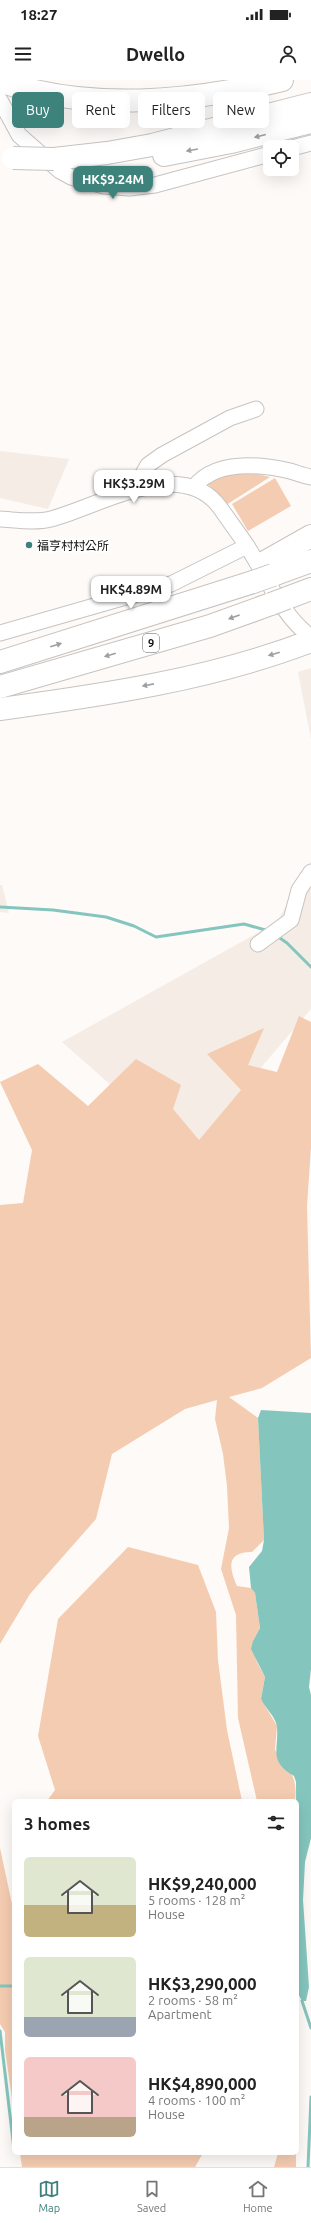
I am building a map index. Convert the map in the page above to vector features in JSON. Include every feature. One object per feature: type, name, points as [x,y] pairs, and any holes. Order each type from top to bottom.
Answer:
[{"type":"highway","points":[[0,81],[42,94],[127,100],[215,93],[282,80]]},
{"type":"highway","points":[[54,159],[107,154],[152,145],[311,104]]},
{"type":"highway","points":[[0,157],[54,159],[97,163],[159,156],[231,142],[311,122]]},
{"type":"highway","points":[[260,573],[303,541]]},
{"type":"highway","points":[[260,573],[311,561]]},
{"type":"highway","name":"9","points":[[0,662],[197,600],[260,573]]},
{"type":"highway","name":"9","points":[[0,687],[210,626],[311,589]]},
{"type":"highway","points":[[0,709],[150,685],[258,659],[311,641]]},
{"type":"street","points":[[0,100],[20,135],[60,170],[71,177],[104,186],[129,188],[155,185],[263,156]]},
{"type":"street","points":[[299,146],[311,143]]},
{"type":"street","points":[[134,489],[148,465],[162,455],[230,418],[256,409]]},
{"type":"street","points":[[194,487],[202,478],[212,472],[237,467],[265,466],[311,477]]},
{"type":"street","points":[[0,519],[26,521],[50,519],[134,489],[177,484],[194,487],[216,502],[247,546],[289,615],[311,637]]},
{"type":"street","points":[[0,634],[171,584],[247,546]]},
{"type":"street","points":[[0,719],[53,702]]},
{"type":"street","points":[[258,944],[291,920],[299,890],[311,872]]},
{"type":"shaded area","points":[[0,451],[69,459],[48,509],[0,498]]},
{"type":"shaded area","points":[[226,472],[248,472],[270,477],[226,505],[208,484]]},
{"type":"shaded area","points":[[275,478],[291,506],[248,531],[232,504]]},
{"type":"shaded area","points":[[311,668],[311,739],[298,672]]},
{"type":"shaded area","points":[[311,861],[311,1009],[188,1153],[62,1042],[277,922]]},
{"type":"shaded area","points":[[0,885],[2,885],[9,913],[0,912]]},
{"type":"shaded area","points":[[299,1016],[311,1022],[311,1147],[307,1206],[311,1358],[262,1388],[229,1397],[258,1418],[264,1540],[252,1552],[238,1555],[234,1558],[231,1567],[232,1573],[237,1586],[251,1588],[255,1593],[260,1628],[253,1641],[257,1662],[265,1677],[261,1699],[277,1726],[275,1750],[294,1779],[296,1792],[295,1799],[257,1799],[238,1718],[236,1615],[221,1569],[229,1528],[227,1486],[223,1454],[215,1419],[217,1400],[185,1409],[112,1454],[96,1519],[30,1594],[0,1644],[0,1205],[23,1203],[32,1150],[0,1082],[38,1064],[88,1106],[136,1059],[181,1085],[173,1109],[199,1140],[241,1090],[207,1054],[264,1028],[248,1065],[277,1072]]},
{"type":"shaded area","points":[[128,1547],[198,1565],[216,1612],[218,1660],[227,1730],[242,1799],[48,1799],[55,1790],[38,1736],[58,1619]]},
{"type":"shaded area","points":[[0,1848],[12,1904],[12,2098],[5,2050],[5,2032],[0,2024]]},
{"type":"shaded area","points":[[20,2155],[202,2155],[195,2167],[22,2167]]},
{"type":"shaded area","points":[[277,2155],[296,2155],[296,2167],[274,2167]]},
{"type":"water","points":[[261,1410],[311,1413],[311,1669],[309,1687],[311,1695],[311,1838],[305,1862],[303,1900],[309,1987],[306,2001],[302,2001],[299,1996],[299,1799],[296,1799],[296,1782],[294,1776],[286,1771],[281,1765],[276,1754],[277,1727],[273,1716],[261,1699],[265,1677],[251,1649],[253,1641],[260,1628],[255,1593],[251,1588],[249,1567],[262,1551],[264,1540],[258,1418]]},
{"type":"waterway","points":[[0,907],[53,910],[106,917],[134,926],[156,937],[244,924],[269,931]]},
{"type":"waterway","points":[[277,936],[287,943],[311,967]]},
{"type":"waterway","points":[[0,1986],[12,1986]]},
{"type":"waterway","points":[[302,2001],[311,2028]]},
{"type":"waterway","points":[[0,2031],[12,2132]]},
{"type":"waterway","points":[[308,2167],[311,2097]]},
{"type":"place","name":"福亨村村公所","points":[[29,545]]}]
